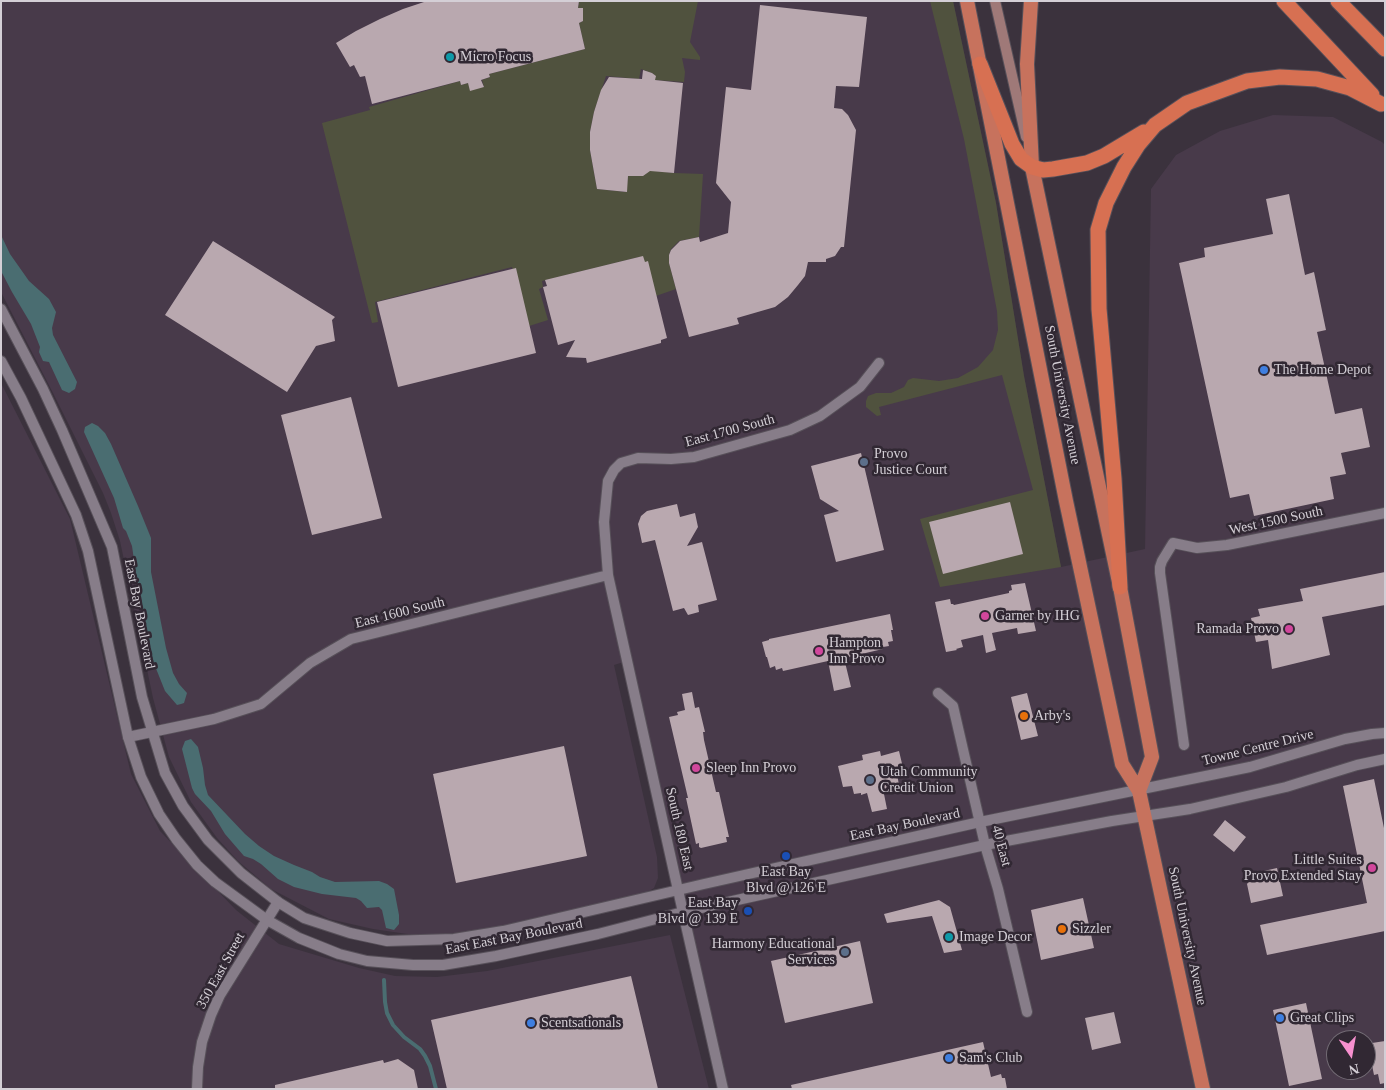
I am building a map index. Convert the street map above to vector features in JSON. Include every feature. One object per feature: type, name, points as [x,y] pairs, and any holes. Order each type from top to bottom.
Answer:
[{"type":"highway","name":"South University Avenue","points":[[967,1],[1064,491],[1122,764],[1139,790],[1203,1089]]},
{"type":"highway","points":[[1032,1],[1027,64],[1032,167]]},
{"type":"highway","points":[[1284,1],[1383,106]]},
{"type":"highway","points":[[1338,1],[1385,49]]},
{"type":"highway","points":[[980,64],[1012,144],[1021,159],[1032,167],[1043,170],[1086,163],[1104,156],[1187,103],[1247,81],[1280,77],[1317,78],[1350,88],[1383,106]]},
{"type":"highway","points":[[1120,587],[1114,479],[1099,309],[1098,230],[1106,203],[1124,167],[1138,145],[1155,125]]},
{"type":"highway","name":"South University Avenue","points":[[1032,167],[1120,587],[1152,757],[1139,790]]},
{"type":"main road","name":"South University Avenue","points":[[995,1],[1032,167]]},
{"type":"street","name":"East Bay Boulevard","points":[[1,309],[43,389],[112,547],[142,697],[165,773],[188,813],[208,840],[241,873],[278,902]]},
{"type":"street","points":[[1,361],[21,398],[76,515],[85,542],[128,737],[146,789],[159,814],[197,865],[215,882],[266,920]]},
{"type":"street","name":"East 1700 South","points":[[608,575],[604,522],[605,506],[608,482],[614,470],[621,464],[638,458],[671,459],[694,457],[790,430],[820,416],[860,387],[880,363]]},
{"type":"street","name":"West 1500 South","points":[[1184,745],[1160,573],[1162,561],[1173,543],[1197,548],[1227,545],[1385,513]]},
{"type":"street","name":"East 1600 South","points":[[128,737],[214,719],[261,704],[310,663],[351,639],[608,575]]},
{"type":"street","name":"South 180 East","points":[[608,575],[723,1089]]},
{"type":"street","name":"40 East","points":[[938,693],[953,706],[985,845],[998,888],[1027,1012]]},
{"type":"street","name":"Towne Centre Drive","points":[[1139,790],[1250,767],[1345,740],[1385,733]]},
{"type":"street","points":[[683,912],[985,845],[1144,815],[1187,809],[1277,789],[1352,766],[1385,759]]},
{"type":"street","name":"East Bay Boulevard","points":[[678,890],[980,822],[1139,790]]},
{"type":"street","name":"East East Bay Boulevard","points":[[278,902],[304,918],[350,933],[387,941],[454,939],[503,931],[678,890]]},
{"type":"street","name":"350 East Street","points":[[197,1089],[202,1042],[210,1016],[220,995],[278,902]]},
{"type":"street","name":"East East Bay Boulevard","points":[[266,920],[299,938],[339,954],[364,961],[413,965],[443,965],[496,956],[598,934],[683,912]]},
{"type":"shaded area","points":[[1,1],[953,1],[996,203],[1024,376],[1061,567],[1145,549],[1151,189],[1176,155],[1220,131],[1273,115],[1333,117],[1382,142],[1385,145],[1385,1089],[723,1089],[627,661],[614,665],[657,857],[658,878],[654,888],[642,895],[463,935],[421,936],[373,929],[329,919],[271,889],[238,861],[217,838],[191,802],[169,757],[153,698],[120,541],[103,493],[1,292]]},
{"type":"shaded area","points":[[579,1],[698,1],[690,42],[700,60],[682,58],[685,72],[684,82],[654,80],[654,74],[641,69],[639,79],[606,76],[594,112],[590,132],[590,150],[597,189],[626,192],[628,175],[643,176],[647,170],[703,174],[699,237],[679,241],[671,249],[669,255],[669,263],[676,289],[653,297],[639,257],[542,281],[543,287],[539,289],[548,320],[526,327],[512,267],[375,302],[378,322],[372,323],[322,123],[370,110],[369,107],[460,81],[461,85],[468,83],[484,87],[482,80],[490,77],[489,74],[585,49],[579,23],[583,21],[583,11],[582,8],[578,8]]},
{"type":"shaded area","points":[[930,1],[953,1],[996,203],[1024,376],[1061,567],[940,587],[920,519],[1033,490],[1002,375],[879,407],[881,415],[877,416],[866,407],[868,396],[876,393],[891,393],[904,387],[908,380],[913,378],[939,381],[958,378],[978,367],[993,350],[998,330],[997,311],[964,139]]},
{"type":"shaded area","points":[[1,235],[10,254],[29,281],[49,299],[56,312],[52,328],[53,335],[77,382],[75,389],[69,393],[62,390],[49,362],[43,361],[31,324],[1,271]]},
{"type":"shaded area","points":[[1,383],[70,519],[131,774],[160,831],[236,910],[279,944],[359,968],[395,976],[437,977],[487,971],[670,935],[709,1089],[1,1089]]},
{"type":"shaded area","points":[[92,423],[105,433],[111,444],[151,538],[151,572],[166,648],[173,673],[187,693],[184,703],[181,704],[177,705],[165,691],[153,661],[142,612],[142,601],[132,546],[123,528],[114,498],[84,432],[85,427]]},
{"type":"shaded area","points":[[191,739],[198,747],[208,795],[245,834],[274,856],[320,877],[335,882],[379,881],[387,884],[394,889],[399,915],[399,924],[394,930],[386,928],[382,910],[379,907],[367,908],[356,898],[322,894],[294,887],[278,879],[253,859],[244,856],[225,834],[211,811],[195,794],[192,788],[182,749],[185,741]]},
{"type":"building","name":"Micro Focus","points":[[427,1],[579,1],[578,8],[583,8],[583,21],[579,23],[585,49],[489,74],[490,77],[481,80],[484,87],[470,91],[468,83],[461,85],[460,81],[372,104],[365,76],[360,77],[354,65],[350,67],[336,43],[380,19]]},
{"type":"building","points":[[760,5],[867,17],[859,87],[836,86],[834,108],[842,109],[848,115],[856,130],[844,247],[841,247],[835,256],[826,259],[826,262],[808,262],[805,276],[788,297],[775,307],[737,318],[739,324],[689,337],[669,263],[669,255],[671,250],[680,241],[699,237],[700,242],[728,233],[731,202],[716,183],[726,87],[751,90]]},
{"type":"building","points":[[643,70],[656,76],[655,80],[683,83],[674,173],[650,171],[643,176],[628,176],[627,192],[597,189],[590,150],[590,132],[601,90],[609,77],[642,79]]},
{"type":"building","name":"The Home Depot","points":[[1289,194],[1305,275],[1314,272],[1326,330],[1317,332],[1335,414],[1362,408],[1370,447],[1341,453],[1346,474],[1330,477],[1334,499],[1254,516],[1249,494],[1230,498],[1179,263],[1205,257],[1204,248],[1273,234],[1266,199]]},
{"type":"building","points":[[213,241],[335,317],[332,320],[335,341],[316,346],[287,392],[165,315]]},
{"type":"building","points":[[643,256],[645,262],[648,261],[667,338],[661,340],[661,343],[587,363],[586,358],[566,357],[575,340],[558,345],[543,287],[547,286],[545,280]]},
{"type":"building","points":[[516,268],[536,353],[398,387],[377,302]]},
{"type":"building","points":[[351,397],[382,518],[312,535],[281,415]]},
{"type":"building","points":[[861,453],[884,550],[836,562],[824,515],[839,511],[820,499],[811,466]]},
{"type":"building","points":[[1010,502],[1023,554],[943,574],[929,522]]},
{"type":"building","points":[[677,504],[680,517],[695,513],[698,527],[687,546],[702,542],[717,600],[698,605],[699,612],[688,615],[684,608],[673,611],[655,540],[642,543],[638,524],[641,516],[647,511]]},
{"type":"building","name":"Ramada Provo","points":[[1385,572],[1385,605],[1322,617],[1330,655],[1272,669],[1268,640],[1256,642],[1251,618],[1260,616],[1258,609],[1303,601],[1300,589]]},
{"type":"building","name":"Garner by IHG","points":[[1025,583],[1036,631],[1018,634],[1017,628],[992,633],[996,650],[986,653],[983,635],[961,640],[963,647],[946,652],[935,602],[950,599],[951,604],[954,605],[1009,593],[1012,590],[1011,585]]},
{"type":"building","name":"Hampton Inn Provo","points":[[890,614],[893,641],[888,642],[889,646],[844,658],[851,687],[834,691],[828,661],[783,671],[782,668],[776,670],[775,666],[770,668],[762,642]]},
{"type":"building","name":"Sleep Inn Provo","points":[[692,692],[695,708],[699,707],[705,732],[703,732],[704,740],[716,792],[719,792],[729,837],[726,837],[727,842],[701,848],[699,843],[696,844],[686,798],[688,798],[669,717],[678,715],[677,712],[685,710],[682,694]]},
{"type":"building","name":"Arby's","points":[[1027,693],[1038,736],[1021,740],[1011,697]]},
{"type":"building","points":[[564,746],[587,856],[456,883],[433,774]]},
{"type":"building","name":"Utah Community Credit Union","points":[[880,751],[881,756],[899,751],[904,772],[897,774],[899,785],[883,789],[887,809],[872,812],[867,793],[861,795],[861,793],[854,794],[852,786],[843,787],[838,766],[863,760],[862,755]]},
{"type":"building","name":"Little Suites Provo Extended Stay","points":[[1374,779],[1385,833],[1385,931],[1267,955],[1260,925],[1367,903],[1343,786]]},
{"type":"building","points":[[1225,820],[1246,837],[1234,852],[1213,835]]},
{"type":"building","points":[[1277,868],[1283,896],[1251,903],[1247,884],[1255,873]]},
{"type":"building","name":"Sizzler","points":[[1083,898],[1094,948],[1041,960],[1031,910]]},
{"type":"building","name":"Image Decor","points":[[939,900],[950,907],[962,950],[944,953],[932,916],[887,923],[884,914]]},
{"type":"building","points":[[860,941],[873,1003],[785,1023],[771,961]]},
{"type":"building","points":[[631,976],[658,1089],[447,1089],[431,1020]]},
{"type":"building","points":[[1306,1003],[1322,1079],[1289,1086],[1273,1010]]},
{"type":"building","points":[[1114,1012],[1121,1043],[1092,1050],[1085,1018]]},
{"type":"building","points":[[1385,1041],[1385,1083],[1380,1084],[1378,1074],[1376,1074],[1376,1042]]},
{"type":"building","name":"Sam's Club","points":[[983,1042],[991,1077],[1001,1074],[1002,1078],[1005,1078],[1007,1089],[792,1089],[791,1085]]},
{"type":"building","points":[[398,1059],[414,1070],[418,1089],[275,1089],[275,1085],[383,1060],[384,1063]]},
{"type":"waterway","points":[[384,980],[387,1013],[393,1025],[404,1037],[420,1049],[425,1056],[430,1066],[436,1089]]},
{"type":"place","name":"Micro Focus","points":[[450,57]]},
{"type":"place","name":"The Home Depot","points":[[1264,370]]},
{"type":"place","name":"Provo Justice Court","points":[[864,462]]},
{"type":"place","name":"Garner by IHG","points":[[985,616]]},
{"type":"place","name":"Ramada Provo","points":[[1289,629]]},
{"type":"place","name":"Hampton Inn Provo","points":[[819,651]]},
{"type":"place","name":"Arby's","points":[[1024,716]]},
{"type":"place","name":"Sleep Inn Provo","points":[[696,768]]},
{"type":"place","name":"Utah Community Credit Union","points":[[870,780]]},
{"type":"place","name":"East Bay Blvd @ 126 E","points":[[786,856]]},
{"type":"place","name":"Little Suites Provo Extended Stay","points":[[1372,868]]},
{"type":"place","name":"East Bay Blvd @ 139 E","points":[[748,911]]},
{"type":"place","name":"Sizzler","points":[[1062,929]]},
{"type":"place","name":"Image Decor","points":[[949,937]]},
{"type":"place","name":"Harmony Educational Services","points":[[845,952]]},
{"type":"place","name":"Great Clips","points":[[1280,1018]]},
{"type":"place","name":"Scentsationals","points":[[531,1023]]},
{"type":"place","name":"Sam's Club","points":[[949,1058]]}]
